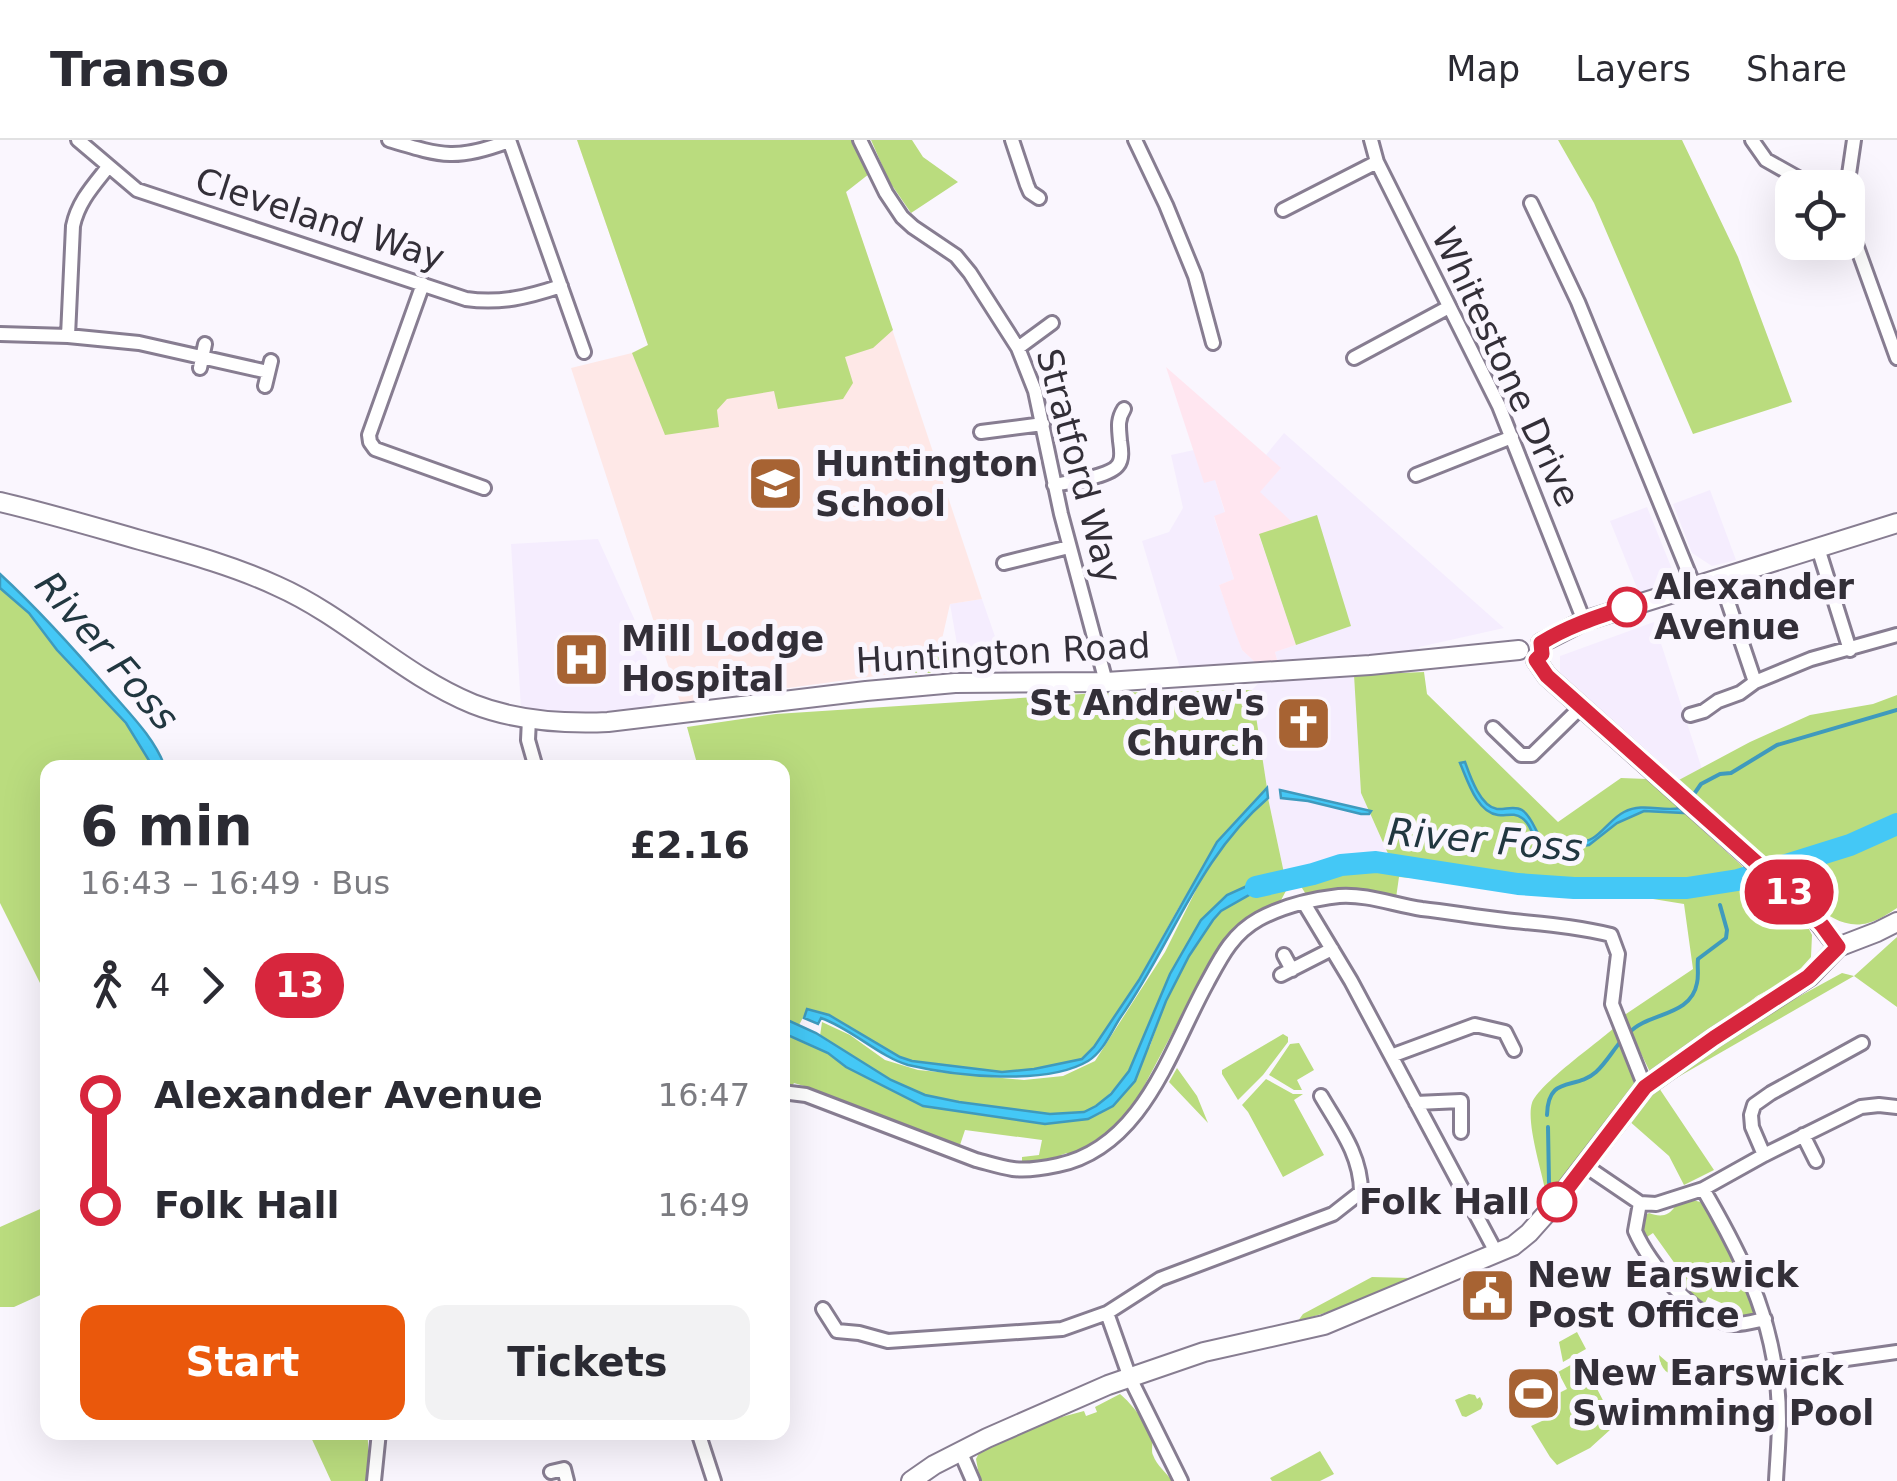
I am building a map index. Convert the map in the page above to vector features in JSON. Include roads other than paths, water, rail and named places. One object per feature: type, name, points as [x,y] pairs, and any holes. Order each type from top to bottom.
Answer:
[{"type":"street","name":"Cleveland Way","points":[[78,140],[130,186],[144,193],[466,298],[488,302],[526,297],[561,286]]},
{"type":"street","points":[[389,140],[451,155],[509,140],[584,352]]},
{"type":"street","name":"Stratford Way","points":[[860,140],[902,217],[956,256],[1018,348],[1035,391],[1069,547],[1106,682]]},
{"type":"street","points":[[1012,140],[1030,192],[1039,198]]},
{"type":"street","points":[[1134,140],[1195,276],[1212,343]]},
{"type":"street","name":"Whitestone Drive","points":[[1371,140],[1376,162],[1499,406],[1584,621]]},
{"type":"street","points":[[1752,140],[1766,160],[1784,170]]},
{"type":"street","points":[[1850,170],[1854,140]]},
{"type":"street","points":[[1283,210],[1376,162]]},
{"type":"street","points":[[68,336],[76,212],[108,167]]},
{"type":"street","points":[[1531,202],[1578,302],[1694,586]]},
{"type":"street","points":[[1862,260],[1897,358]]},
{"type":"street","points":[[423,284],[369,435],[370,442],[375,449],[484,488]]},
{"type":"street","points":[[1354,358],[1449,307]]},
{"type":"street","points":[[1018,348],[1052,323]]},
{"type":"street","points":[[0,334],[139,343],[268,373]]},
{"type":"street","points":[[1054,485],[1096,476],[1119,465],[1122,451],[1118,422],[1124,408]]},
{"type":"street","points":[[982,432],[1043,424]]},
{"type":"street","points":[[1416,475],[1512,437]]},
{"type":"street","name":"Huntington Road","points":[[0,502],[199,557],[274,584],[334,617],[445,690],[486,708],[529,719],[608,722],[955,683],[1106,682],[1370,664],[1519,650],[1525,639],[1534,638],[1541,660]]},
{"type":"street","points":[[1838,947],[1796,898],[1581,706],[1541,660],[1584,621],[1897,523]]},
{"type":"street","points":[[1004,564],[1069,547]]},
{"type":"street","points":[[1818,548],[1850,650]]},
{"type":"street","points":[[1727,598],[1755,682]]},
{"type":"street","points":[[1690,715],[1811,659],[1897,635]]},
{"type":"street","points":[[1493,728],[1520,755],[1532,755],[1581,706]]},
{"type":"street","points":[[529,719],[528,740],[534,760]]},
{"type":"street","points":[[790,1093],[806,1095],[998,1166],[1040,1169],[1080,1159],[1126,1126],[1154,1086],[1229,942],[1259,919],[1284,908],[1341,896],[1377,898],[1399,906],[1501,920],[1580,927],[1610,936],[1618,954],[1612,1004],[1645,1087]]},
{"type":"street","points":[[1304,903],[1498,1254]]},
{"type":"street","points":[[911,1481],[960,1451],[1130,1378],[1204,1352],[1324,1324],[1498,1254],[1529,1234],[1645,1087],[1808,977],[1838,947],[1897,922]]},
{"type":"street","points":[[1284,955],[1286,973],[1332,949]]},
{"type":"street","points":[[1390,1056],[1475,1025],[1505,1032],[1514,1050]]},
{"type":"street","points":[[1764,1155],[1752,1128],[1750,1115],[1754,1105],[1862,1043]]},
{"type":"street","points":[[824,1309],[837,1331],[888,1341],[1062,1329],[1108,1313],[1160,1279],[1333,1214],[1362,1192],[1354,1153],[1321,1096]]},
{"type":"street","points":[[1416,1103],[1461,1101],[1461,1132]]},
{"type":"street","points":[[1584,1165],[1640,1203],[1656,1204],[1702,1189],[1860,1108],[1897,1106]]},
{"type":"street","points":[[1803,1135],[1816,1160]]},
{"type":"street","points":[[1702,1189],[1744,1264],[1765,1320],[1776,1369],[1776,1481]]},
{"type":"street","points":[[1640,1203],[1634,1232],[1670,1282],[1705,1315],[1732,1324],[1765,1320]]},
{"type":"street","points":[[1108,1313],[1130,1378],[1181,1481]]},
{"type":"street","points":[[1776,1369],[1897,1352]]},
{"type":"street","points":[[374,1481],[377,1440]]},
{"type":"street","points":[[685,1452],[701,1442],[714,1481]]},
{"type":"street","points":[[960,1451],[972,1481]]},
{"type":"street","points":[[552,1472],[564,1469],[567,1481]]},
{"type":"water","points":[[0,574],[134,718],[162,760],[149,760],[126,723],[57,650],[29,613],[0,588]]},
{"type":"water","points":[[1465,762],[1476,790],[1486,802],[1497,809],[1522,810],[1545,844],[1588,841],[1631,809],[1680,808],[1685,813],[1644,811],[1617,823],[1589,845],[1543,851],[1522,818],[1498,815],[1484,808],[1466,778],[1460,763]]},
{"type":"water","points":[[1267,788],[1268,798],[1222,848],[1106,1041],[1088,1061],[1049,1074],[950,1073],[897,1061],[832,1023],[821,1018],[818,1024],[804,1018],[807,1009],[829,1015],[912,1061],[1002,1072],[1082,1059],[1139,980],[1217,842]]},
{"type":"water","points":[[1280,790],[1371,811],[1361,814],[1281,798]]},
{"type":"water","points":[[1284,873],[1286,882],[1251,894],[1213,920],[1166,1001],[1135,1081],[1113,1106],[1088,1119],[1045,1124],[923,1106],[790,1036],[790,1021],[891,1080],[925,1095],[1050,1114],[1084,1112],[1111,1094],[1129,1071],[1170,974],[1201,920],[1227,895]]},
{"type":"waterway","points":[[1692,797],[1701,784],[1731,773],[1777,745],[1897,710]]},
{"type":"waterway","name":"River Foss","points":[[1256,887],[1341,865],[1376,862],[1518,884],[1687,888],[1738,880],[1850,845],[1897,824]]},
{"type":"waterway","points":[[1629,1033],[1678,1008],[1693,994],[1698,959],[1726,938],[1720,905]]},
{"type":"waterway","points":[[1547,1115],[1557,1088],[1588,1078],[1622,1040]]},
{"type":"waterway","points":[[1548,1127],[1549,1183]]},
{"type":"place","name":"Huntington School","points":[[776,484]]},
{"type":"place","name":"Alexander Avenue","points":[[1627,607]]},
{"type":"place","name":"Mill Lodge Hospital","points":[[582,659]]},
{"type":"place","name":"St Andrew's Church","points":[[1304,723]]},
{"type":"place","name":"Folk Hall","points":[[1557,1202]]},
{"type":"place","name":"New Earswick Post Office","points":[[1488,1295]]},
{"type":"place","name":"New Earswick Swimming Pool","points":[[1533,1393]]}]
